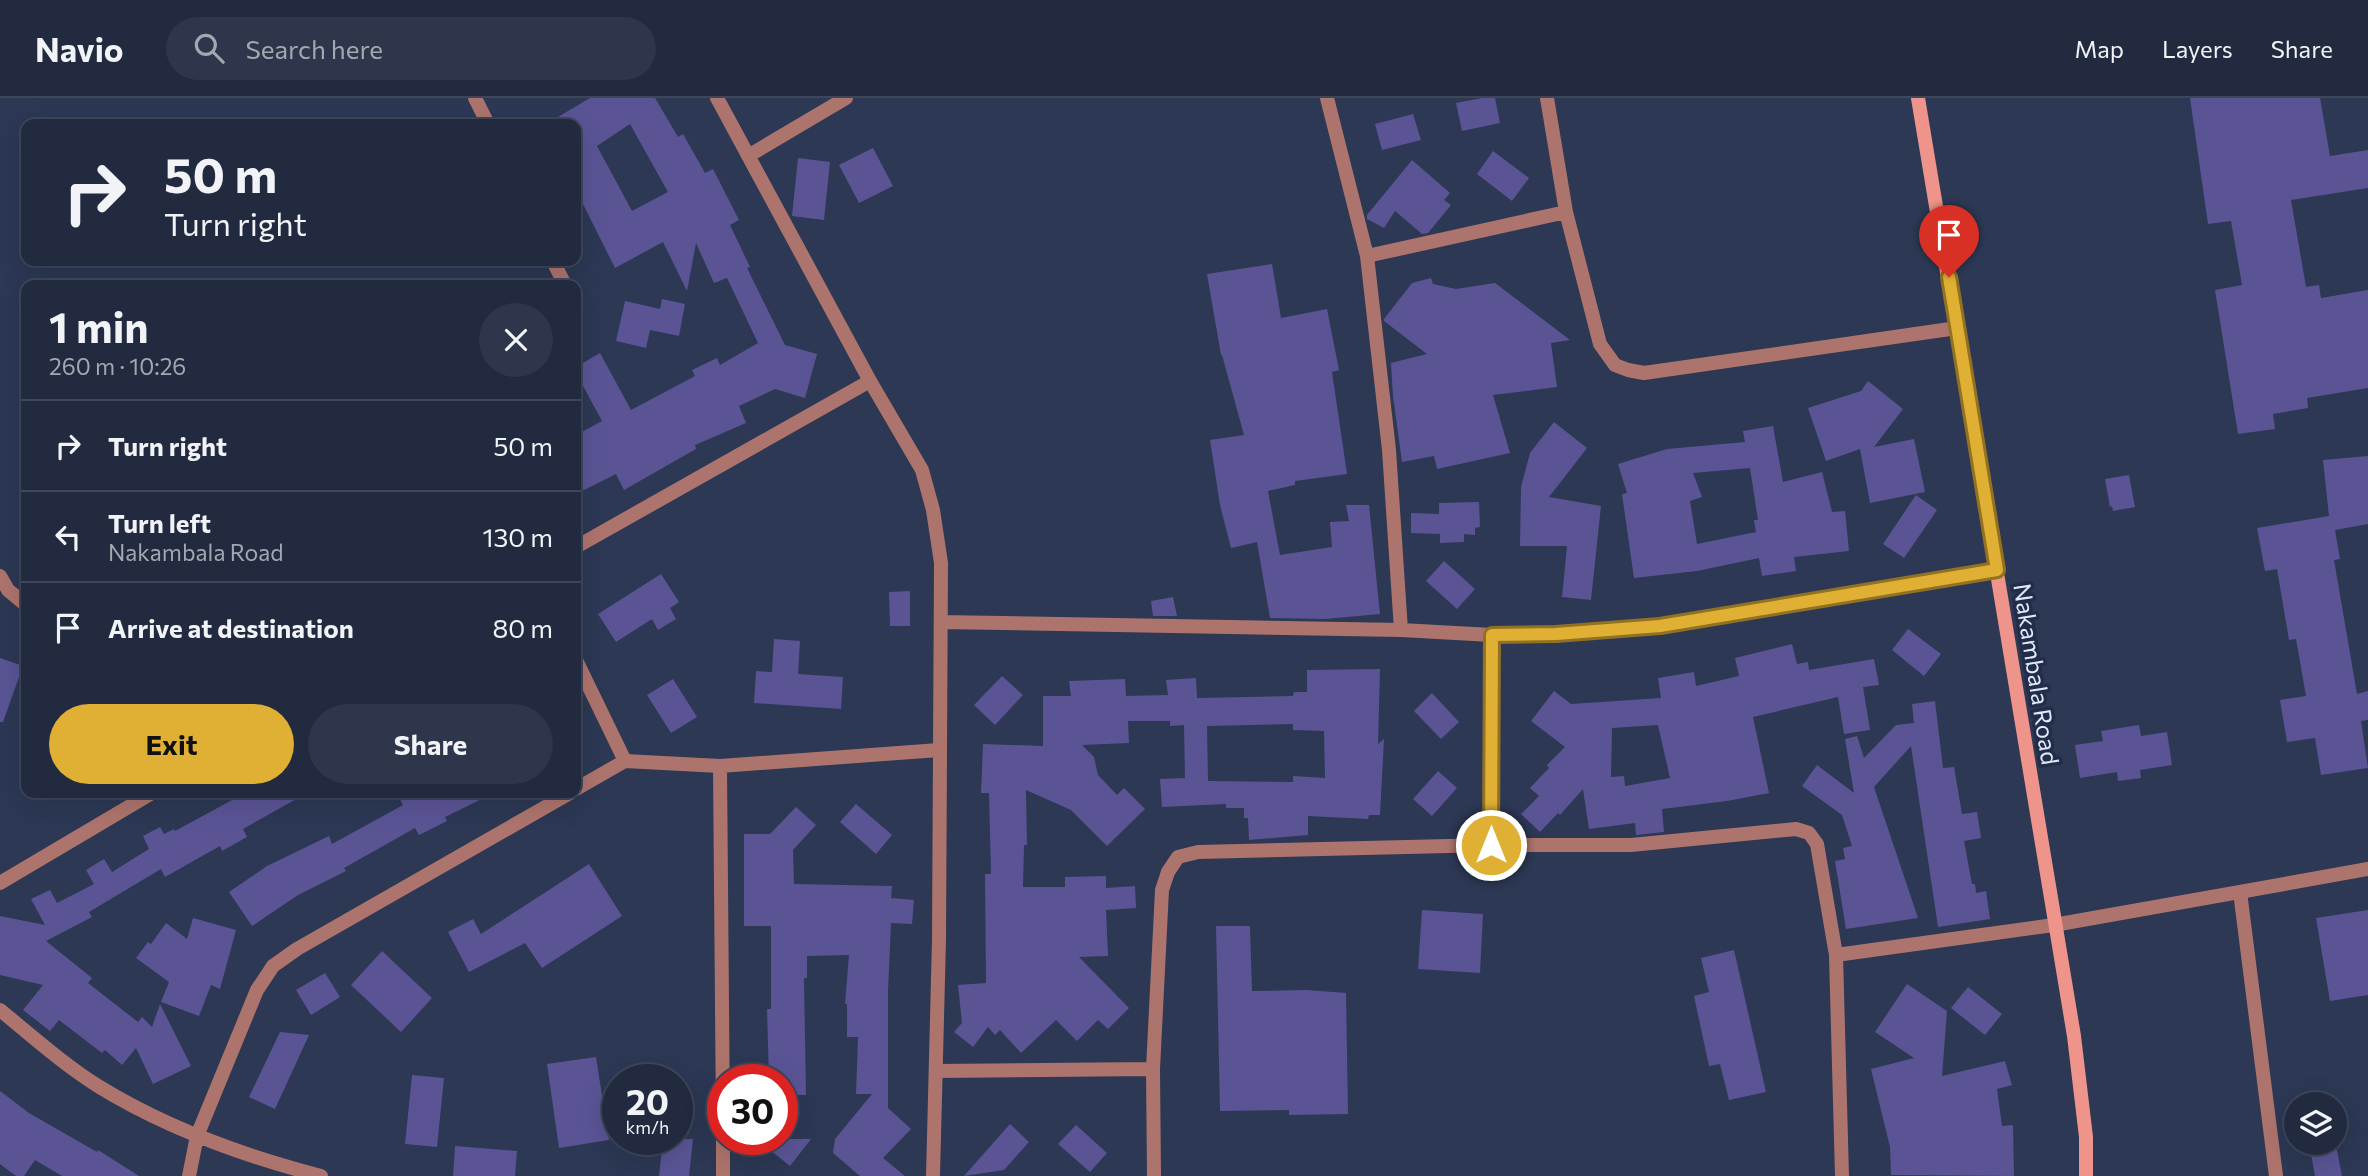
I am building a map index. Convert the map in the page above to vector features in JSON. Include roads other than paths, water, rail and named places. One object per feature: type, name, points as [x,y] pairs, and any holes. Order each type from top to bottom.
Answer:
[{"type":"main road","name":"Nakambala Road","points":[[1918,98],[2074,1036],[2085,1137],[2086,1176]]},
{"type":"street","points":[[475,98],[486,119]]},
{"type":"street","points":[[717,98],[870,381],[922,470],[933,510],[941,564],[939,939],[933,1176]]},
{"type":"street","points":[[748,156],[846,98]]},
{"type":"street","points":[[1327,98],[1367,256],[1389,450],[1401,630]]},
{"type":"street","points":[[1546,98],[1566,212],[1600,345],[1615,365],[1644,373],[1957,328]]},
{"type":"street","points":[[1367,256],[1566,212]]},
{"type":"street","points":[[581,544],[870,381]]},
{"type":"street","points":[[941,622],[1401,630],[1492,635],[1556,634],[1660,626],[1997,570]]},
{"type":"street","points":[[0,576],[8,590],[21,601]]},
{"type":"street","points":[[1491,845],[1492,635]]},
{"type":"street","points":[[581,670],[625,761]]},
{"type":"street","points":[[581,786],[625,761],[720,766],[939,750]]},
{"type":"street","points":[[720,766],[722,1064]]},
{"type":"street","points":[[0,883],[144,798]]},
{"type":"street","points":[[189,1176],[197,1136],[257,990],[272,966],[297,949],[561,798]]},
{"type":"street","points":[[1154,1176],[1153,1069],[1162,890],[1168,872],[1178,857],[1198,852],[1491,845],[1631,845],[1796,830],[1809,833],[1816,844],[1836,955],[1842,1176]]},
{"type":"street","points":[[1836,955],[2054,925],[2368,869]]},
{"type":"street","points":[[2239,892],[2276,1176]]},
{"type":"street","points":[[0,1010],[96,1085],[149,1115],[197,1136],[321,1176]]},
{"type":"street","points":[[936,1071],[1153,1069]]},
{"type":"street","points":[[723,1155],[723,1176]]}]
